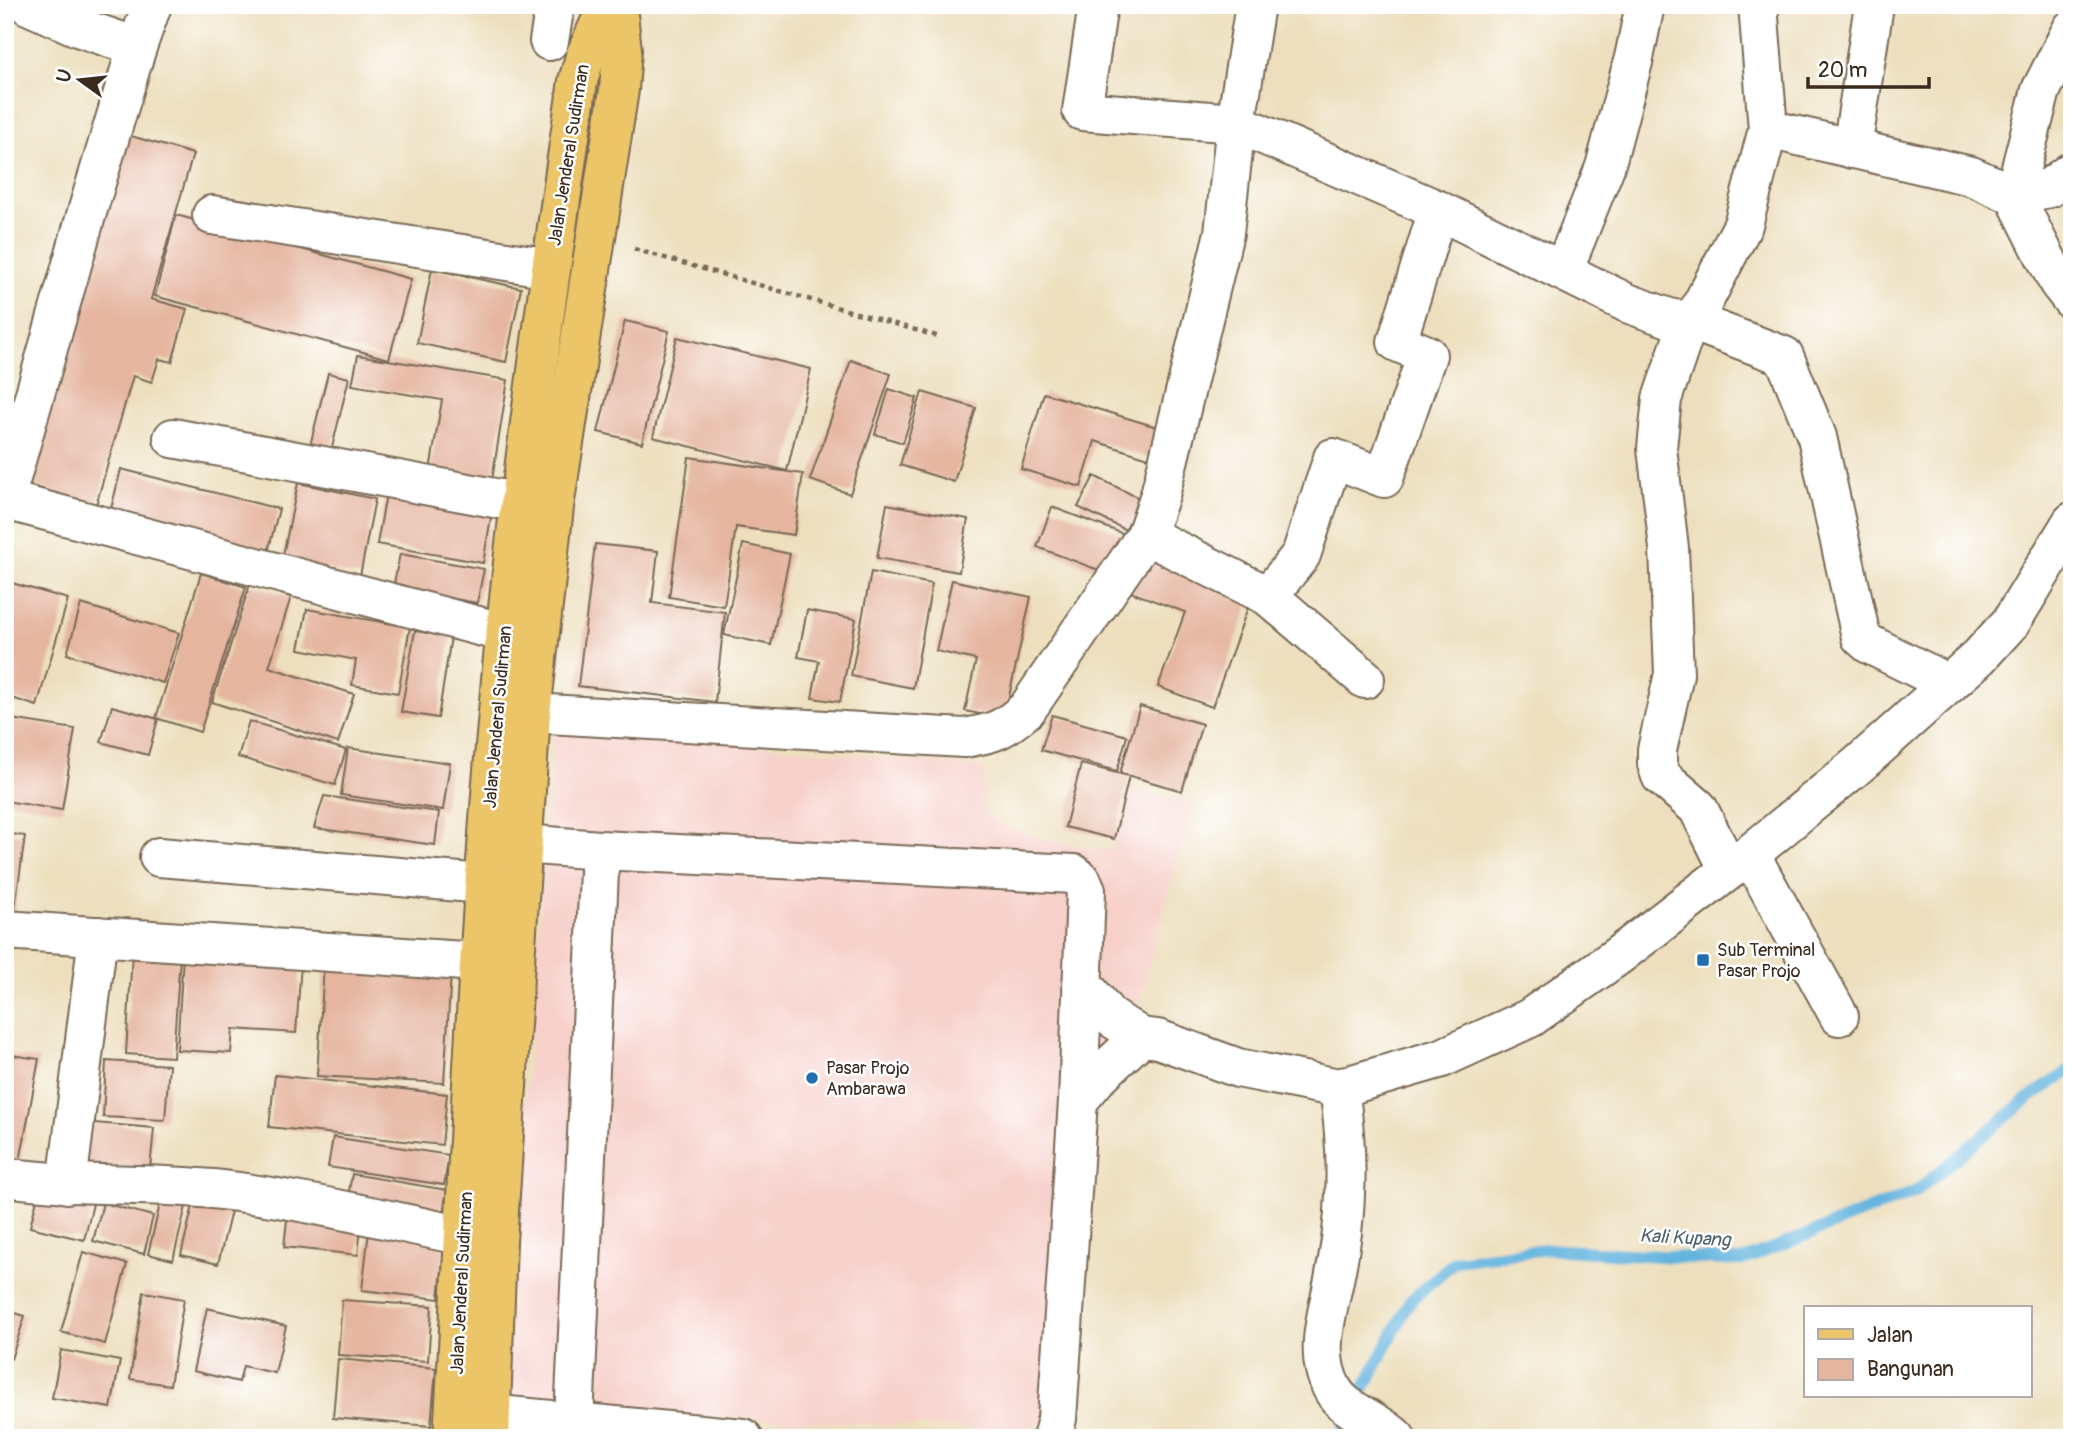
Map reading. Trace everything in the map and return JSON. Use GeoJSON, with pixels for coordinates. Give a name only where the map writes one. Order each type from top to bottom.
{"type":"FeatureCollection","features":[{"type":"Feature","properties":{"kind":"main road","name":"Jalan Jenderal Sudirman"},"geometry":{"type":"LineString","coordinates":[[480,1431],[465,1236],[478,962],[505,634],[551,268],[578,81],[586,54],[608,5]]}},
{"type":"Feature","properties":{"kind":"main road","name":"Jalan Jenderal Sudirman"},"geometry":{"type":"LineString","coordinates":[[480,1431],[531,713],[554,507],[619,90],[622,50],[617,5]]}},
{"type":"Feature","properties":{"kind":"street"},"geometry":{"type":"LineString","coordinates":[[28,5],[78,27],[138,47]]}},
{"type":"Feature","properties":{"kind":"street"},"geometry":{"type":"LineString","coordinates":[[152,5],[77,245],[5,500],[505,634]]}},
{"type":"Feature","properties":{"kind":"street"},"geometry":{"type":"LineString","coordinates":[[1098,5],[1082,111],[1236,123],[1438,210],[1628,303],[1672,319],[1694,315],[1784,356],[1817,437],[1861,637],[1869,644],[1949,684]]}},
{"type":"Feature","properties":{"kind":"street"},"geometry":{"type":"LineString","coordinates":[[531,713],[964,738],[993,733],[1011,723],[1027,709],[1146,534],[1160,495],[1224,233],[1236,123],[1255,5]]}},
{"type":"Feature","properties":{"kind":"street"},"geometry":{"type":"LineString","coordinates":[[1563,271],[1605,167],[1645,5]]}},
{"type":"Feature","properties":{"kind":"street"},"geometry":{"type":"LineString","coordinates":[[1694,315],[1743,225],[1768,130],[1756,5]]}},
{"type":"Feature","properties":{"kind":"street"},"geometry":{"type":"LineString","coordinates":[[1756,5],[1748,14],[1754,75],[1754,141],[1738,203],[1706,275],[1662,399],[1657,448],[1669,548],[1674,674],[1657,750],[1657,764],[1661,776],[1698,808],[1739,862],[1839,1016]]}},
{"type":"Feature","properties":{"kind":"street"},"geometry":{"type":"LineString","coordinates":[[1852,149],[1874,5]]}},
{"type":"Feature","properties":{"kind":"street"},"geometry":{"type":"LineString","coordinates":[[2072,29],[2041,90],[2014,195],[2058,282],[2072,300]]}},
{"type":"Feature","properties":{"kind":"street"},"geometry":{"type":"LineString","coordinates":[[1768,130],[1971,176],[2014,195],[2049,188],[2072,171]]}},
{"type":"Feature","properties":{"kind":"street"},"geometry":{"type":"LineString","coordinates":[[1268,596],[1301,555],[1333,458],[1384,478],[1427,355],[1397,342],[1438,210]]}},
{"type":"Feature","properties":{"kind":"street"},"geometry":{"type":"LineString","coordinates":[[212,215],[551,268]]}},
{"type":"Feature","properties":{"kind":"street"},"geometry":{"type":"LineString","coordinates":[[173,438],[521,503]]}},
{"type":"Feature","properties":{"kind":"street"},"geometry":{"type":"LineString","coordinates":[[1082,983],[1109,1016],[1141,1037],[1158,1039],[1238,1068],[1339,1088],[1442,1058],[1530,1018],[1619,955],[1739,862],[1858,765],[1979,657],[2011,622],[2072,522]]}},
{"type":"Feature","properties":{"kind":"street"},"geometry":{"type":"LineString","coordinates":[[1146,534],[1268,596],[1366,679]]}},
{"type":"Feature","properties":{"kind":"street"},"geometry":{"type":"LineString","coordinates":[[522,844],[1074,874],[1082,881],[1086,890],[1079,1101],[1057,1419],[1052,1438]]}},
{"type":"Feature","properties":{"kind":"street"},"geometry":{"type":"LineString","coordinates":[[574,1420],[600,850]]}},
{"type":"Feature","properties":{"kind":"street"},"geometry":{"type":"LineString","coordinates":[[159,858],[484,884]]}},
{"type":"Feature","properties":{"kind":"street"},"geometry":{"type":"LineString","coordinates":[[5,930],[478,962]]}},
{"type":"Feature","properties":{"kind":"street"},"geometry":{"type":"LineString","coordinates":[[66,1184],[98,936]]}},
{"type":"Feature","properties":{"kind":"street"},"geometry":{"type":"LineString","coordinates":[[1079,1101],[1100,1074],[1141,1037]]}},
{"type":"Feature","properties":{"kind":"street"},"geometry":{"type":"LineString","coordinates":[[1339,1088],[1345,1132],[1345,1194],[1336,1269],[1323,1326],[1323,1366],[1333,1391],[1349,1408],[1390,1432]]}},
{"type":"Feature","properties":{"kind":"street"},"geometry":{"type":"LineString","coordinates":[[5,1177],[66,1184],[211,1189],[300,1202],[465,1236]]}},
{"type":"Feature","properties":{"kind":"street"},"geometry":{"type":"LineString","coordinates":[[480,1431],[574,1420],[743,1438]]}},
{"type":"Feature","properties":{"kind":"path"},"geometry":{"type":"LineString","coordinates":[[596,238],[940,337]]}},
{"type":"Feature","properties":{"kind":"shaded area","name":"Pasar Projo Ambarawa"},"geometry":{"type":"Polygon","coordinates":[[[555,729],[604,730],[985,768],[982,809],[998,824],[1057,843],[1112,851],[1129,787],[1192,805],[1138,1005],[1097,1062],[1076,1410],[1017,1432],[504,1408],[555,729]]]}},
{"type":"Feature","properties":{"kind":"building"},"geometry":{"type":"Polygon","coordinates":[[[124,134],[193,154],[151,299],[187,309],[172,362],[159,359],[152,382],[133,376],[96,505],[24,484],[124,134]]]}},
{"type":"Feature","properties":{"kind":"building"},"geometry":{"type":"Polygon","coordinates":[[[176,215],[411,279],[389,359],[155,296],[176,215]]]}},
{"type":"Feature","properties":{"kind":"building"},"geometry":{"type":"Polygon","coordinates":[[[432,269],[521,288],[506,362],[417,343],[432,269]]]}},
{"type":"Feature","properties":{"kind":"building"},"geometry":{"type":"Polygon","coordinates":[[[625,321],[669,331],[642,443],[598,432],[625,321]]]}},
{"type":"Feature","properties":{"kind":"building"},"geometry":{"type":"Polygon","coordinates":[[[677,337],[811,369],[787,471],[653,437],[677,337]]]}},
{"type":"Feature","properties":{"kind":"building"},"geometry":{"type":"Polygon","coordinates":[[[358,355],[508,380],[492,480],[430,470],[442,400],[352,385],[358,355]]]}},
{"type":"Feature","properties":{"kind":"building"},"geometry":{"type":"Polygon","coordinates":[[[851,360],[891,374],[850,494],[810,480],[851,360]]]}},
{"type":"Feature","properties":{"kind":"building"},"geometry":{"type":"Polygon","coordinates":[[[328,373],[349,378],[328,464],[307,458],[328,373]]]}},
{"type":"Feature","properties":{"kind":"building"},"geometry":{"type":"Polygon","coordinates":[[[889,389],[917,398],[903,443],[875,434],[889,389]]]}},
{"type":"Feature","properties":{"kind":"building"},"geometry":{"type":"Polygon","coordinates":[[[922,392],[976,408],[954,482],[900,465],[922,392]]]}},
{"type":"Feature","properties":{"kind":"building"},"geometry":{"type":"Polygon","coordinates":[[[1044,393],[1170,431],[1161,462],[1095,441],[1081,487],[1021,469],[1044,393]]]}},
{"type":"Feature","properties":{"kind":"building"},"geometry":{"type":"Polygon","coordinates":[[[689,457],[803,474],[794,535],[736,527],[724,606],[669,597],[689,457]]]}},
{"type":"Feature","properties":{"kind":"building"},"geometry":{"type":"Polygon","coordinates":[[[121,469],[279,509],[267,556],[109,517],[121,469]]]}},
{"type":"Feature","properties":{"kind":"building"},"geometry":{"type":"Polygon","coordinates":[[[1094,476],[1147,502],[1132,533],[1078,507],[1094,476]]]}},
{"type":"Feature","properties":{"kind":"building"},"geometry":{"type":"Polygon","coordinates":[[[298,483],[375,499],[360,576],[282,560],[298,483]]]}},
{"type":"Feature","properties":{"kind":"building"},"geometry":{"type":"Polygon","coordinates":[[[386,494],[492,512],[483,563],[377,544],[386,494]]]}},
{"type":"Feature","properties":{"kind":"building"},"geometry":{"type":"Polygon","coordinates":[[[887,504],[968,519],[959,572],[877,558],[887,504]]]}},
{"type":"Feature","properties":{"kind":"building"},"geometry":{"type":"Polygon","coordinates":[[[1052,507],[1124,534],[1109,574],[1037,547],[1052,507]]]}},
{"type":"Feature","properties":{"kind":"building"},"geometry":{"type":"Polygon","coordinates":[[[595,544],[658,551],[652,603],[725,612],[715,702],[578,686],[595,544]]]}},
{"type":"Feature","properties":{"kind":"building"},"geometry":{"type":"Polygon","coordinates":[[[743,544],[790,554],[771,645],[724,635],[743,544]]]}},
{"type":"Feature","properties":{"kind":"building"},"geometry":{"type":"Polygon","coordinates":[[[400,554],[484,569],[477,603],[393,588],[400,554]]]}},
{"type":"Feature","properties":{"kind":"building"},"geometry":{"type":"Polygon","coordinates":[[[1135,554],[1252,596],[1212,707],[1158,687],[1185,612],[1122,589],[1135,554]]]}},
{"type":"Feature","properties":{"kind":"building"},"geometry":{"type":"Polygon","coordinates":[[[871,572],[932,584],[913,688],[851,676],[871,572]]]}},
{"type":"Feature","properties":{"kind":"building"},"geometry":{"type":"Polygon","coordinates":[[[201,573],[246,587],[200,732],[156,718],[201,573]]]}},
{"type":"Feature","properties":{"kind":"building"},"geometry":{"type":"Polygon","coordinates":[[[952,580],[1031,597],[1004,719],[965,711],[976,660],[936,651],[952,580]]]}},
{"type":"Feature","properties":{"kind":"building"},"geometry":{"type":"Polygon","coordinates":[[[5,581],[68,599],[37,706],[5,696],[5,581]]]}},
{"type":"Feature","properties":{"kind":"building"},"geometry":{"type":"Polygon","coordinates":[[[250,584],[291,597],[269,667],[354,694],[338,743],[212,702],[250,584]]]}},
{"type":"Feature","properties":{"kind":"building"},"geometry":{"type":"Polygon","coordinates":[[[81,604],[179,633],[163,683],[67,654],[81,604]]]}},
{"type":"Feature","properties":{"kind":"building"},"geometry":{"type":"Polygon","coordinates":[[[307,609],[410,627],[398,693],[352,685],[356,660],[299,649],[307,609]]]}},
{"type":"Feature","properties":{"kind":"building"},"geometry":{"type":"Polygon","coordinates":[[[807,610],[856,619],[840,702],[812,698],[819,661],[798,657],[807,610]]]}},
{"type":"Feature","properties":{"kind":"building"},"geometry":{"type":"Polygon","coordinates":[[[415,631],[451,637],[438,718],[401,712],[415,631]]]}},
{"type":"Feature","properties":{"kind":"building"},"geometry":{"type":"Polygon","coordinates":[[[112,706],[158,719],[148,755],[101,742],[112,706]]]}},
{"type":"Feature","properties":{"kind":"building"},"geometry":{"type":"Polygon","coordinates":[[[1140,706],[1202,724],[1182,791],[1120,773],[1140,706]]]}},
{"type":"Feature","properties":{"kind":"building"},"geometry":{"type":"Polygon","coordinates":[[[1052,715],[1127,736],[1117,771],[1041,750],[1052,715]]]}},
{"type":"Feature","properties":{"kind":"building"},"geometry":{"type":"Polygon","coordinates":[[[5,718],[75,729],[62,810],[5,801],[5,718]]]}},
{"type":"Feature","properties":{"kind":"building"},"geometry":{"type":"Polygon","coordinates":[[[249,721],[346,750],[335,785],[238,757],[249,721]]]}},
{"type":"Feature","properties":{"kind":"building"},"geometry":{"type":"Polygon","coordinates":[[[348,748],[450,763],[443,810],[341,795],[348,748]]]}},
{"type":"Feature","properties":{"kind":"building"},"geometry":{"type":"Polygon","coordinates":[[[1081,764],[1129,776],[1114,839],[1065,827],[1081,764]]]}},
{"type":"Feature","properties":{"kind":"building"},"geometry":{"type":"Polygon","coordinates":[[[324,796],[439,812],[435,845],[314,828],[324,796]]]}},
{"type":"Feature","properties":{"kind":"building"},"geometry":{"type":"Polygon","coordinates":[[[5,833],[25,836],[14,916],[5,914],[5,833]]]}},
{"type":"Feature","properties":{"kind":"building"},"geometry":{"type":"Polygon","coordinates":[[[132,954],[180,957],[173,1057],[126,1054],[132,954]]]}},
{"type":"Feature","properties":{"kind":"building"},"geometry":{"type":"Polygon","coordinates":[[[183,956],[301,964],[296,1033],[233,1029],[231,1053],[177,1050],[183,956]]]}},
{"type":"Feature","properties":{"kind":"building"},"geometry":{"type":"Polygon","coordinates":[[[324,966],[451,973],[444,1083],[317,1076],[324,966]]]}},
{"type":"Feature","properties":{"kind":"building"},"geometry":{"type":"Polygon","coordinates":[[[5,1054],[39,1059],[19,1167],[5,1165],[5,1054]]]}},
{"type":"Feature","properties":{"kind":"building"},"geometry":{"type":"Polygon","coordinates":[[[106,1061],[169,1065],[165,1120],[103,1117],[106,1061]]]}},
{"type":"Feature","properties":{"kind":"building"},"geometry":{"type":"Polygon","coordinates":[[[275,1075],[447,1094],[442,1145],[269,1127],[275,1075]]]}},
{"type":"Feature","properties":{"kind":"building"},"geometry":{"type":"Polygon","coordinates":[[[82,1122],[154,1128],[150,1169],[78,1165],[82,1122]]]}},
{"type":"Feature","properties":{"kind":"building"},"geometry":{"type":"Polygon","coordinates":[[[333,1137],[449,1155],[444,1185],[328,1167],[333,1137]]]}},
{"type":"Feature","properties":{"kind":"building"},"geometry":{"type":"Polygon","coordinates":[[[352,1174],[447,1190],[441,1225],[346,1208],[352,1174]]]}},
{"type":"Feature","properties":{"kind":"building"},"geometry":{"type":"Polygon","coordinates":[[[40,1187],[94,1200],[84,1240],[30,1227],[40,1187]]]}},
{"type":"Feature","properties":{"kind":"building"},"geometry":{"type":"Polygon","coordinates":[[[196,1193],[233,1203],[218,1264],[181,1255],[196,1193]]]}},
{"type":"Feature","properties":{"kind":"building"},"geometry":{"type":"Polygon","coordinates":[[[162,1196],[187,1202],[173,1260],[148,1254],[162,1196]]]}},
{"type":"Feature","properties":{"kind":"building"},"geometry":{"type":"Polygon","coordinates":[[[103,1203],[153,1216],[144,1254],[93,1241],[103,1203]]]}},
{"type":"Feature","properties":{"kind":"building"},"geometry":{"type":"Polygon","coordinates":[[[288,1211],[362,1219],[358,1255],[284,1247],[288,1211]]]}},
{"type":"Feature","properties":{"kind":"building"},"geometry":{"type":"Polygon","coordinates":[[[369,1231],[445,1239],[439,1299],[362,1290],[369,1231]]]}},
{"type":"Feature","properties":{"kind":"building"},"geometry":{"type":"Polygon","coordinates":[[[83,1252],[127,1264],[105,1344],[61,1332],[83,1252]]]}},
{"type":"Feature","properties":{"kind":"building"},"geometry":{"type":"Polygon","coordinates":[[[144,1292],[184,1299],[170,1385],[130,1379],[144,1292]]]}},
{"type":"Feature","properties":{"kind":"building"},"geometry":{"type":"Polygon","coordinates":[[[342,1300],[432,1306],[428,1361],[338,1355],[342,1300]]]}},
{"type":"Feature","properties":{"kind":"building"},"geometry":{"type":"Polygon","coordinates":[[[207,1308],[286,1326],[275,1373],[243,1366],[239,1382],[193,1371],[207,1308]]]}},
{"type":"Feature","properties":{"kind":"building"},"geometry":{"type":"Polygon","coordinates":[[[5,1310],[25,1316],[11,1359],[5,1357],[5,1310]]]}},
{"type":"Feature","properties":{"kind":"building"},"geometry":{"type":"Polygon","coordinates":[[[61,1350],[120,1361],[111,1408],[52,1398],[61,1350]]]}},
{"type":"Feature","properties":{"kind":"building"},"geometry":{"type":"Polygon","coordinates":[[[338,1359],[436,1368],[431,1426],[333,1418],[338,1359]]]}},
{"type":"Feature","properties":{"kind":"waterway","name":"Kali Kupang"},"geometry":{"type":"LineString","coordinates":[[1338,1438],[1410,1301],[1455,1261],[1546,1249],[1741,1261],[1915,1192],[2029,1098],[2072,1069]]}},
{"type":"Feature","properties":{"kind":"place","name":"Sub Terminal Pasar Projo"},"geometry":{"type":"Point","coordinates":[1703,960]}},
{"type":"Feature","properties":{"kind":"place","name":"Pasar Projo Ambarawa"},"geometry":{"type":"Point","coordinates":[812,1078]}}]}
